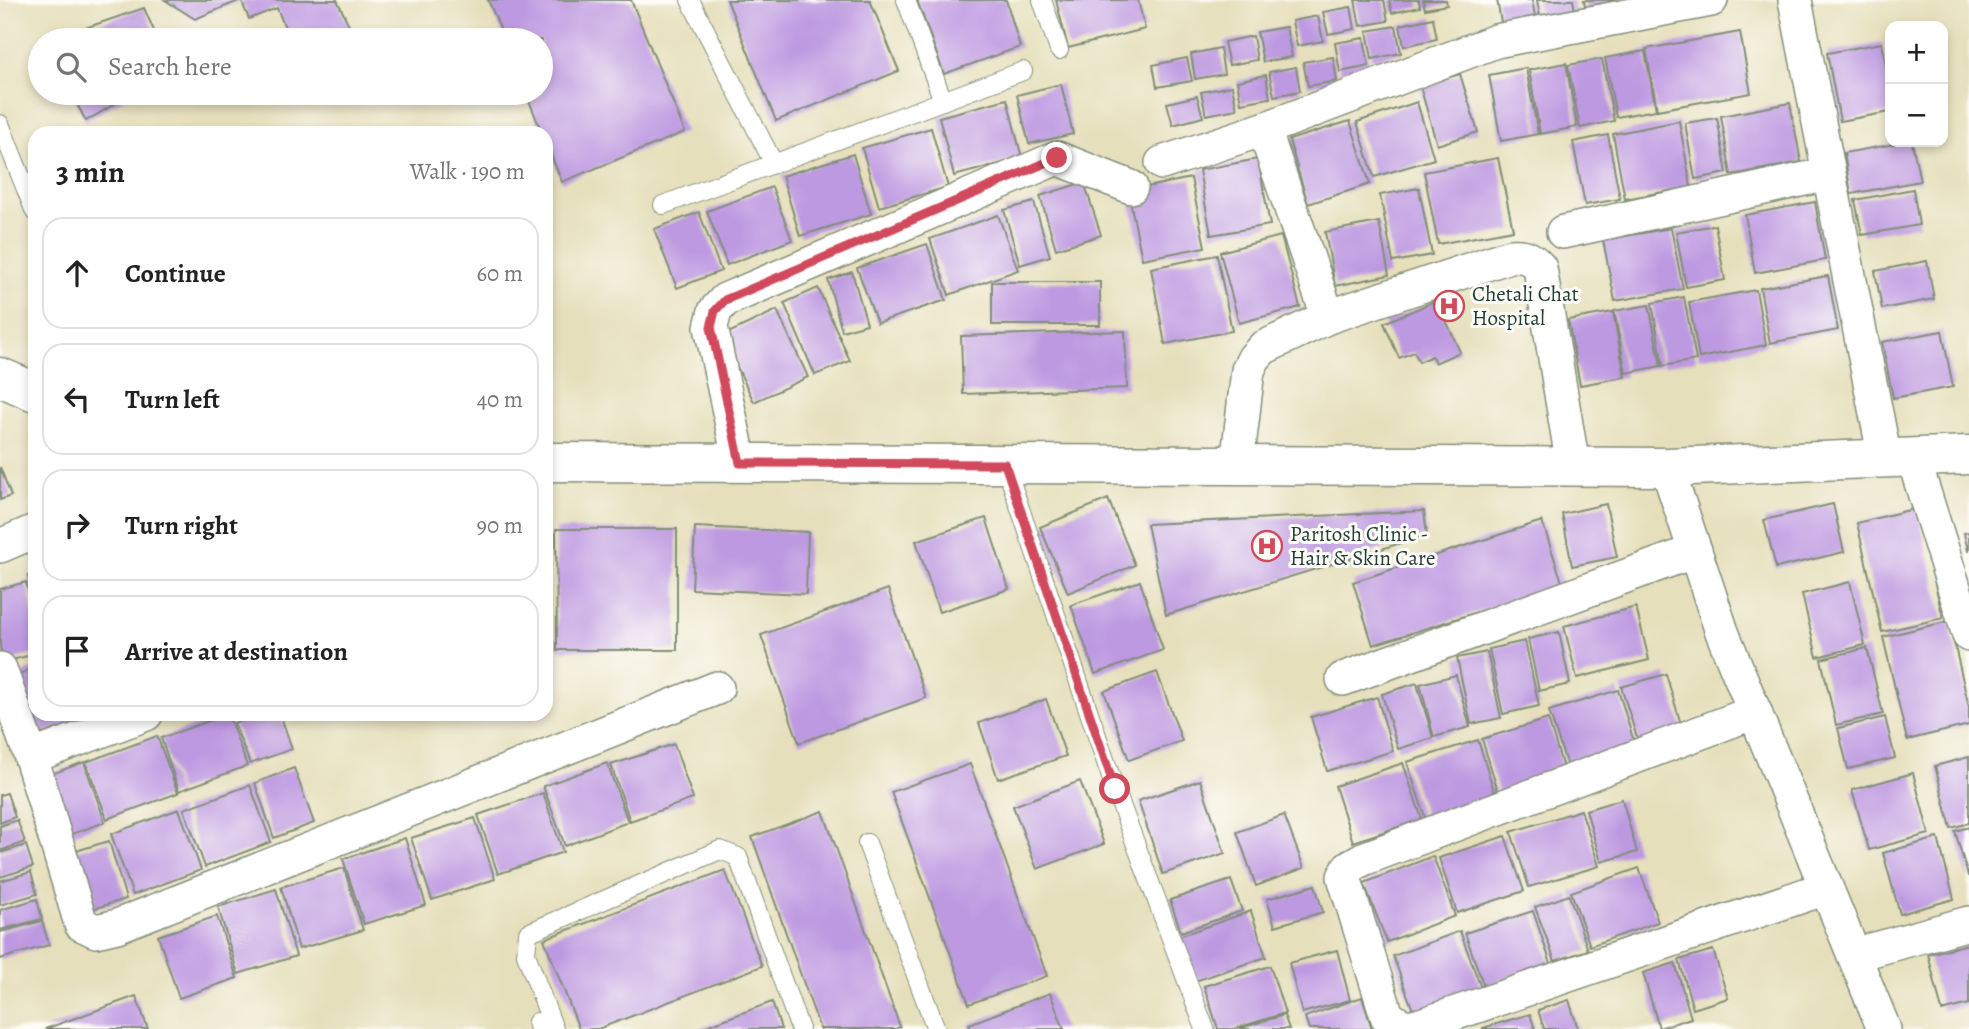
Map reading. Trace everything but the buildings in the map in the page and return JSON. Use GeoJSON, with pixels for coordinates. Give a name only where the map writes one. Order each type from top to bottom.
{"type":"FeatureCollection","features":[{"type":"Feature","properties":{"kind":"street"},"geometry":{"type":"LineString","coordinates":[[1163,163],[1264,130],[1496,41],[1711,0]]}},
{"type":"Feature","properties":{"kind":"street"},"geometry":{"type":"LineString","coordinates":[[1795,0],[1828,174],[1899,458],[1969,635]]}},
{"type":"Feature","properties":{"kind":"street"},"geometry":{"type":"LineString","coordinates":[[1264,130],[1328,317]]}},
{"type":"Feature","properties":{"kind":"street"},"geometry":{"type":"LineString","coordinates":[[740,463],[711,327],[715,311],[725,300],[1057,158],[1131,187]]}},
{"type":"Feature","properties":{"kind":"street"},"geometry":{"type":"LineString","coordinates":[[1563,232],[1828,174]]}},
{"type":"Feature","properties":{"kind":"street"},"geometry":{"type":"LineString","coordinates":[[1237,465],[1248,370],[1263,348],[1328,317],[1510,256],[1524,255],[1540,268],[1573,466]]}},
{"type":"Feature","properties":{"kind":"street"},"geometry":{"type":"LineString","coordinates":[[0,377],[28,389]]}},
{"type":"Feature","properties":{"kind":"street"},"geometry":{"type":"LineString","coordinates":[[553,462],[1667,467],[1969,455]]}},
{"type":"Feature","properties":{"kind":"street"},"geometry":{"type":"LineString","coordinates":[[1667,467],[1722,632],[1884,1029]]}},
{"type":"Feature","properties":{"kind":"street"},"geometry":{"type":"LineString","coordinates":[[0,546],[28,534]]}},
{"type":"Feature","properties":{"kind":"street"},"geometry":{"type":"LineString","coordinates":[[1343,679],[1695,551]]}},
{"type":"Feature","properties":{"kind":"street"},"geometry":{"type":"LineString","coordinates":[[0,669],[31,757],[81,923],[96,931],[117,926],[717,688]]}},
{"type":"Feature","properties":{"kind":"street"},"geometry":{"type":"LineString","coordinates":[[1755,712],[1363,859],[1349,867],[1345,877],[1387,1016],[1404,1027],[1421,1025],[1826,888]]}},
{"type":"Feature","properties":{"kind":"street"},"geometry":{"type":"LineString","coordinates":[[31,757],[127,721]]}},
{"type":"Feature","properties":{"kind":"street"},"geometry":{"type":"LineString","coordinates":[[1854,955],[1969,923]]}},
{"type":"Feature","properties":{"kind":"lane"},"geometry":{"type":"LineString","coordinates":[[690,0],[774,164]]}},
{"type":"Feature","properties":{"kind":"lane"},"geometry":{"type":"LineString","coordinates":[[906,0],[943,101]]}},
{"type":"Feature","properties":{"kind":"lane"},"geometry":{"type":"LineString","coordinates":[[1041,0],[1059,50]]}},
{"type":"Feature","properties":{"kind":"lane"},"geometry":{"type":"LineString","coordinates":[[663,205],[1023,71]]}},
{"type":"Feature","properties":{"kind":"lane"},"geometry":{"type":"LineString","coordinates":[[0,124],[28,194]]}},
{"type":"Feature","properties":{"kind":"lane"},"geometry":{"type":"LineString","coordinates":[[1005,464],[1115,789],[1205,1029]]}},
{"type":"Feature","properties":{"kind":"lane"},"geometry":{"type":"LineString","coordinates":[[867,843],[936,1029]]}},
{"type":"Feature","properties":{"kind":"lane"},"geometry":{"type":"LineString","coordinates":[[555,1029],[526,954],[528,933],[720,850],[737,857],[800,1029]]}},
{"type":"Feature","properties":{"kind":"place","name":"Chetali Chat Hospital"},"geometry":{"type":"Point","coordinates":[1449,306]}},
{"type":"Feature","properties":{"kind":"place","name":"Paritosh Clinic - Hair & Skin Care"},"geometry":{"type":"Point","coordinates":[1267,546]}},
{"type":"Feature","properties":{"kind":"route"},"geometry":{"type":"LineString","coordinates":[[1057,158],[725,300],[715,311],[711,327],[740,463],[1005,464],[1115,789]]}}]}
